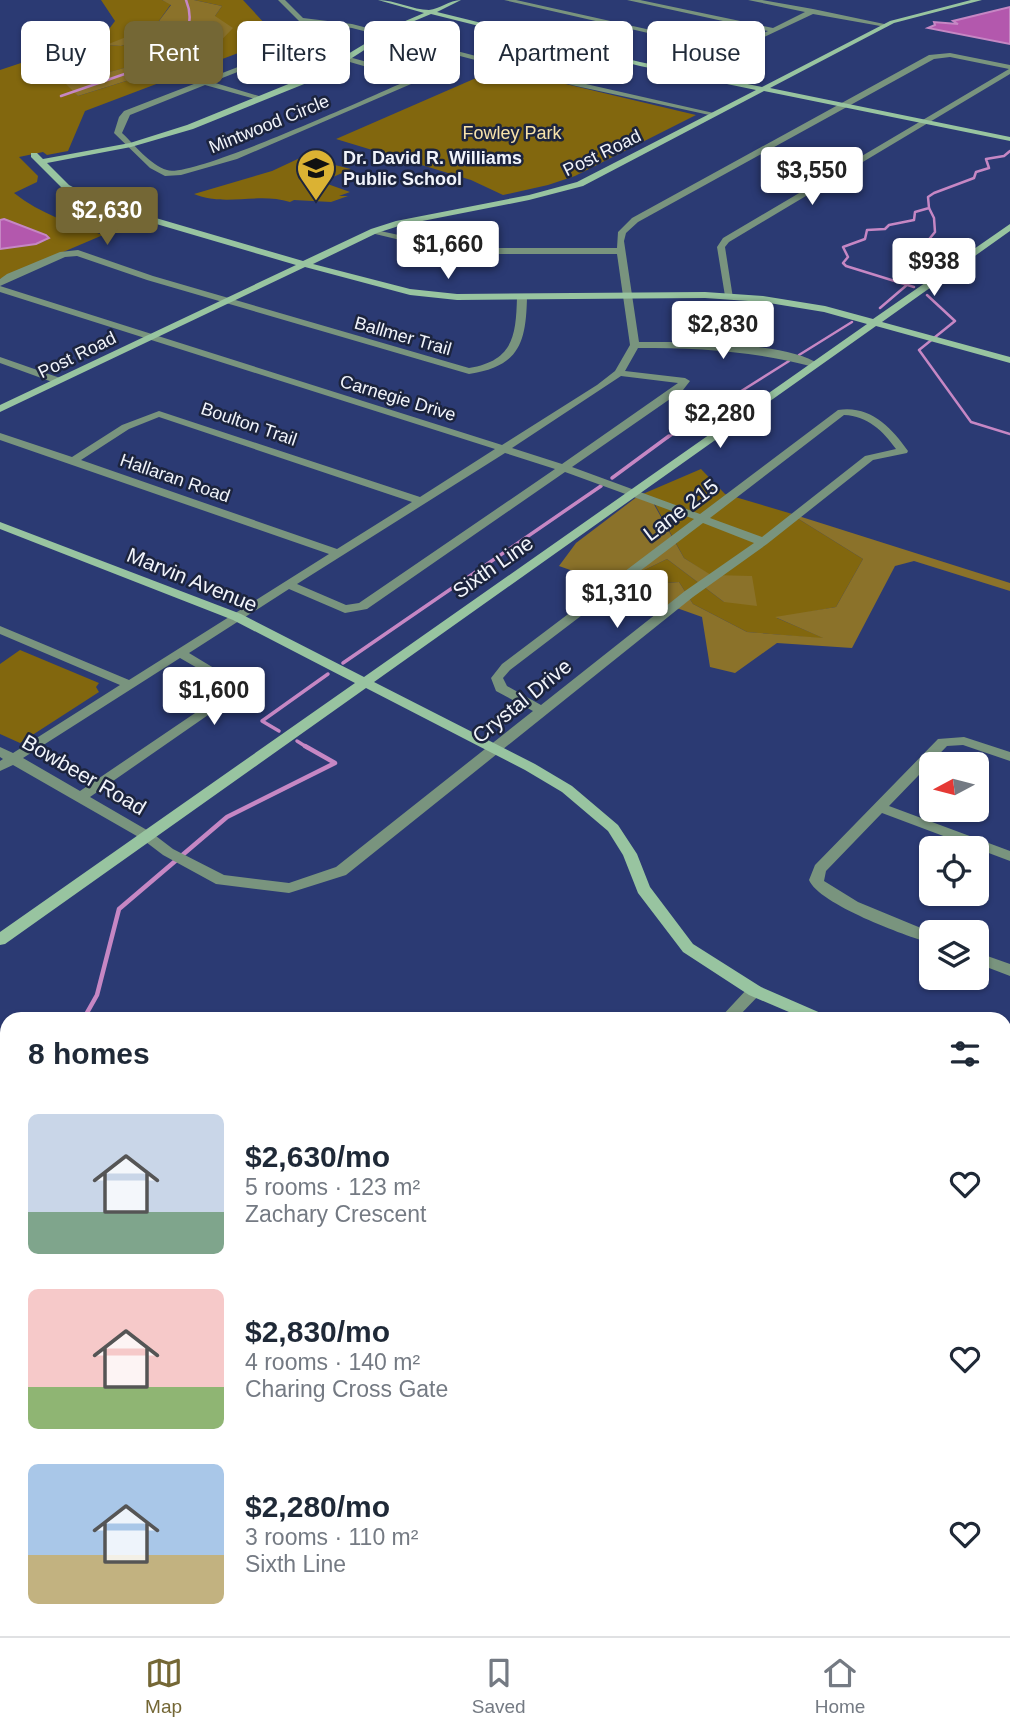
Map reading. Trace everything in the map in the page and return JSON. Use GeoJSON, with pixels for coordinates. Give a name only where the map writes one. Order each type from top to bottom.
{"type":"FeatureCollection","features":[{"type":"Feature","properties":{"kind":"street"},"geometry":{"type":"LineString","coordinates":[[281,0],[301,20],[335,23],[364,30]]}},
{"type":"Feature","properties":{"kind":"street"},"geometry":{"type":"LineString","coordinates":[[381,0],[606,56],[1010,139]]}},
{"type":"Feature","properties":{"kind":"street"},"geometry":{"type":"LineString","coordinates":[[410,21],[458,0]]}},
{"type":"Feature","properties":{"kind":"street"},"geometry":{"type":"LineString","coordinates":[[507,0],[722,49],[737,48],[813,11]]}},
{"type":"Feature","properties":{"kind":"street"},"geometry":{"type":"LineString","coordinates":[[630,0],[775,30]]}},
{"type":"Feature","properties":{"kind":"street"},"geometry":{"type":"LineString","coordinates":[[751,0],[886,25]]}},
{"type":"Feature","properties":{"kind":"street","name":"Post Road"},"geometry":{"type":"LineString","coordinates":[[0,409],[374,231],[430,215],[556,192],[580,184],[886,25],[906,17],[979,0]]}},
{"type":"Feature","properties":{"kind":"street"},"geometry":{"type":"LineString","coordinates":[[460,54],[569,82],[714,114]]}},
{"type":"Feature","properties":{"kind":"street"},"geometry":{"type":"LineString","coordinates":[[0,767],[620,373],[635,345],[621,251],[622,232],[635,220],[938,54],[1010,69]]}},
{"type":"Feature","properties":{"kind":"street","name":"Mintwood Circle"},"geometry":{"type":"LineString","coordinates":[[204,84],[124,116],[118,131],[148,162],[164,173],[186,172],[234,157],[414,81],[408,76],[350,58]]}},
{"type":"Feature","properties":{"kind":"street"},"geometry":{"type":"LineString","coordinates":[[730,296],[721,247],[726,240],[1010,69]]}},
{"type":"Feature","properties":{"kind":"street"},"geometry":{"type":"LineString","coordinates":[[210,84],[259,99]]}},
{"type":"Feature","properties":{"kind":"street"},"geometry":{"type":"LineString","coordinates":[[296,84],[180,130],[131,145],[37,158],[65,187],[98,204],[389,288],[421,294],[522,297],[730,296],[795,303],[874,321],[1010,360]]}},
{"type":"Feature","properties":{"kind":"street","name":"Sixth Line"},"geometry":{"type":"LineString","coordinates":[[0,940],[1010,227]]}},
{"type":"Feature","properties":{"kind":"street"},"geometry":{"type":"LineString","coordinates":[[374,231],[459,251],[621,251]]}},
{"type":"Feature","properties":{"kind":"street","name":"Ballmer Trail"},"geometry":{"type":"LineString","coordinates":[[0,283],[10,276],[63,254],[78,253],[469,371],[492,366],[516,346],[522,326],[522,297]]}},
{"type":"Feature","properties":{"kind":"street","name":"Carnegie Drive"},"geometry":{"type":"LineString","coordinates":[[0,289],[563,467],[636,492],[763,542]]}},
{"type":"Feature","properties":{"kind":"street"},"geometry":{"type":"LineString","coordinates":[[635,345],[719,344],[787,355],[814,364]]}},
{"type":"Feature","properties":{"kind":"street"},"geometry":{"type":"LineString","coordinates":[[0,360],[59,381]]}},
{"type":"Feature","properties":{"kind":"street"},"geometry":{"type":"LineString","coordinates":[[289,584],[345,609],[363,606],[679,388],[685,381],[620,373]]}},
{"type":"Feature","properties":{"kind":"street","name":"Lane 215"},"geometry":{"type":"LineString","coordinates":[[542,711],[501,688],[497,678],[500,673],[842,412],[854,411],[872,417],[894,437],[903,451]]}},
{"type":"Feature","properties":{"kind":"street","name":"Boulton Trail"},"geometry":{"type":"LineString","coordinates":[[73,461],[132,424],[159,414],[421,501]]}},
{"type":"Feature","properties":{"kind":"street","name":"Hallaran Road"},"geometry":{"type":"LineString","coordinates":[[0,436],[339,553]]}},
{"type":"Feature","properties":{"kind":"street","name":"Crystal Drive"},"geometry":{"type":"LineString","coordinates":[[148,836],[168,852],[221,880],[289,888],[341,871],[496,750],[688,594],[763,542],[869,458],[903,451]]}},
{"type":"Feature","properties":{"kind":"street","name":"Marvin Avenue"},"geometry":{"type":"LineString","coordinates":[[0,525],[237,617],[567,789],[594,809],[613,828],[630,854],[643,889],[688,948],[755,991],[803,1012]]}},
{"type":"Feature","properties":{"kind":"street"},"geometry":{"type":"LineString","coordinates":[[0,630],[131,685]]}},
{"type":"Feature","properties":{"kind":"street"},"geometry":{"type":"LineString","coordinates":[[81,797],[241,688],[180,653]]}},
{"type":"Feature","properties":{"kind":"street"},"geometry":{"type":"LineString","coordinates":[[919,933],[832,897],[818,884],[820,869],[943,742],[964,741],[1010,757]]}},
{"type":"Feature","properties":{"kind":"street","name":"Bowbeer Road"},"geometry":{"type":"LineString","coordinates":[[0,751],[148,836]]}},
{"type":"Feature","properties":{"kind":"street"},"geometry":{"type":"LineString","coordinates":[[881,808],[1010,856]]}},
{"type":"Feature","properties":{"kind":"street"},"geometry":{"type":"LineString","coordinates":[[989,962],[1010,970]]}},
{"type":"Feature","properties":{"kind":"street"},"geometry":{"type":"LineString","coordinates":[[734,1012],[755,991]]}},
{"type":"Feature","properties":{"kind":"green space"},"geometry":{"type":"Polygon","coordinates":[[[101,0],[162,0],[171,4],[159,21],[124,21],[124,38],[110,44],[110,28],[115,21],[101,0]]]}},
{"type":"Feature","properties":{"kind":"green space"},"geometry":{"type":"Polygon","coordinates":[[[194,0],[243,0],[262,21],[237,21],[237,54],[223,59],[223,21],[214,21],[222,6],[194,0]]]}},
{"type":"Feature","properties":{"kind":"green space"},"geometry":{"type":"Polygon","coordinates":[[[110,45],[124,45],[124,68],[110,72],[110,45]]]}},
{"type":"Feature","properties":{"kind":"green space"},"geometry":{"type":"Polygon","coordinates":[[[21,63],[21,84],[67,84],[78,96],[124,82],[124,84],[156,84],[85,111],[68,151],[19,157],[38,176],[37,182],[14,193],[46,213],[103,235],[0,279],[0,249],[47,240],[4,219],[0,220],[0,70],[21,63]]]}},
{"type":"Feature","properties":{"kind":"green space","name":"Fowley Park"},"geometry":{"type":"Polygon","coordinates":[[[474,79],[474,84],[566,84],[696,115],[575,176],[503,195],[471,180],[336,139],[474,79]]]}},
{"type":"Feature","properties":{"kind":"green space"},"geometry":{"type":"Polygon","coordinates":[[[302,157],[351,169],[322,182],[350,192],[339,196],[348,196],[331,202],[290,202],[266,198],[206,198],[194,194],[272,171],[302,157]]]}},
{"type":"Feature","properties":{"kind":"green space"},"geometry":{"type":"Polygon","coordinates":[[[701,469],[725,494],[789,513],[863,559],[836,607],[777,618],[826,639],[747,632],[693,604],[679,582],[639,585],[630,577],[667,559],[724,602],[711,576],[684,558],[652,499],[638,496],[701,469]]]}},
{"type":"Feature","properties":{"kind":"green space"},"geometry":{"type":"Polygon","coordinates":[[[20,650],[99,683],[96,687],[99,692],[20,743],[0,734],[0,664],[20,650]]]}},
{"type":"Feature","properties":{"kind":"shaded area"},"geometry":{"type":"Polygon","coordinates":[[[162,0],[194,0],[222,6],[215,16],[222,21],[159,21],[171,5],[162,0]]]}},
{"type":"Feature","properties":{"kind":"shaded area"},"geometry":{"type":"Polygon","coordinates":[[[1010,7],[1010,44],[928,28],[935,25],[934,22],[958,24],[953,21],[1010,7]]]}},
{"type":"Feature","properties":{"kind":"shaded area"},"geometry":{"type":"Polygon","coordinates":[[[223,21],[233,28],[223,38],[223,21]]]}},
{"type":"Feature","properties":{"kind":"shaded area"},"geometry":{"type":"Polygon","coordinates":[[[124,38],[124,45],[110,43],[124,38]]]}},
{"type":"Feature","properties":{"kind":"shaded area"},"geometry":{"type":"Polygon","coordinates":[[[124,68],[124,82],[78,96],[66,84],[110,84],[110,72],[124,68]]]}},
{"type":"Feature","properties":{"kind":"shaded area"},"geometry":{"type":"Polygon","coordinates":[[[4,219],[49,238],[36,244],[0,249],[0,220],[4,219]]]}},
{"type":"Feature","properties":{"kind":"shaded area"},"geometry":{"type":"Polygon","coordinates":[[[638,496],[651,499],[684,558],[711,575],[752,576],[757,606],[724,602],[667,559],[630,577],[639,585],[679,582],[693,604],[747,632],[823,638],[775,617],[836,607],[863,559],[789,513],[1010,583],[1010,591],[914,561],[895,566],[852,648],[777,643],[735,673],[710,667],[702,617],[559,566],[576,543],[638,496]]]}},
{"type":"Feature","properties":{"kind":"waterway"},"geometry":{"type":"LineString","coordinates":[[61,96],[165,60],[183,40],[189,25],[186,0]]}},
{"type":"Feature","properties":{"kind":"waterway"},"geometry":{"type":"LineString","coordinates":[[929,208],[928,197],[974,178],[976,172],[989,168],[986,159],[1004,156],[1010,151]]}},
{"type":"Feature","properties":{"kind":"waterway"},"geometry":{"type":"LineString","coordinates":[[907,285],[846,266],[843,263],[848,257],[843,247],[865,239],[867,230],[885,229],[889,225],[914,220],[915,212],[929,208]]}},
{"type":"Feature","properties":{"kind":"waterway"},"geometry":{"type":"LineString","coordinates":[[907,285],[902,275],[904,259],[926,243],[935,232],[934,218],[929,208]]}},
{"type":"Feature","properties":{"kind":"waterway"},"geometry":{"type":"LineString","coordinates":[[880,308],[907,285]]}},
{"type":"Feature","properties":{"kind":"waterway"},"geometry":{"type":"LineString","coordinates":[[907,285],[914,287]]}},
{"type":"Feature","properties":{"kind":"waterway"},"geometry":{"type":"LineString","coordinates":[[927,295],[955,321],[919,350],[971,422],[1010,434]]}},
{"type":"Feature","properties":{"kind":"waterway"},"geometry":{"type":"LineString","coordinates":[[799,355],[852,322]]}},
{"type":"Feature","properties":{"kind":"waterway"},"geometry":{"type":"LineString","coordinates":[[667,438],[789,361]]}},
{"type":"Feature","properties":{"kind":"waterway"},"geometry":{"type":"LineString","coordinates":[[612,478],[669,436]]}},
{"type":"Feature","properties":{"kind":"waterway"},"geometry":{"type":"LineString","coordinates":[[343,663],[601,486]]}},
{"type":"Feature","properties":{"kind":"waterway"},"geometry":{"type":"LineString","coordinates":[[279,731],[262,721],[328,674]]}},
{"type":"Feature","properties":{"kind":"waterway"},"geometry":{"type":"LineString","coordinates":[[297,741],[308,748]]}},
{"type":"Feature","properties":{"kind":"waterway"},"geometry":{"type":"LineString","coordinates":[[87,1012],[97,995],[119,909],[227,817],[335,763],[305,746]]}},
{"type":"Feature","properties":{"kind":"place","name":"Dr. David R. Williams Public School"},"geometry":{"type":"Point","coordinates":[316,202]}}]}
